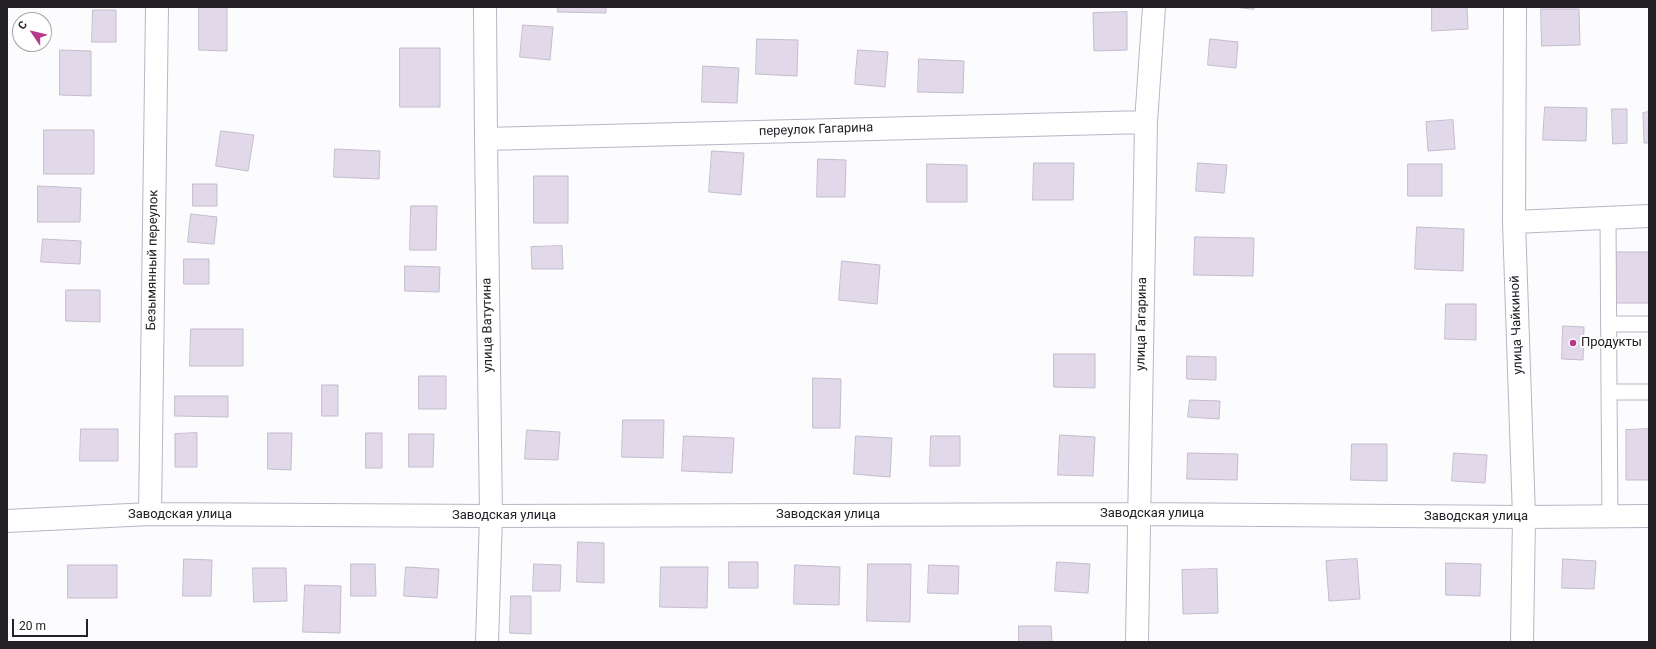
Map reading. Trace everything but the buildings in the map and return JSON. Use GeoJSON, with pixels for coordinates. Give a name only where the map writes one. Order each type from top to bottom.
{"type":"FeatureCollection","features":[{"type":"Feature","properties":{"kind":"street","name":"Безымянный переулок"},"geometry":{"type":"LineString","coordinates":[[150,514],[157,7]]}},
{"type":"Feature","properties":{"kind":"street","name":"улица Ватутина"},"geometry":{"type":"LineString","coordinates":[[486,7],[486,139],[491,516],[487,642]]}},
{"type":"Feature","properties":{"kind":"street","name":"улица Гагарина"},"geometry":{"type":"LineString","coordinates":[[1137,642],[1146,122],[1154,7]]}},
{"type":"Feature","properties":{"kind":"street","name":"улица Чайкиной"},"geometry":{"type":"LineString","coordinates":[[1515,7],[1514,222],[1524,517],[1522,642]]}},
{"type":"Feature","properties":{"kind":"street","name":"переулок Гагарина"},"geometry":{"type":"LineString","coordinates":[[486,139],[1146,122]]}},
{"type":"Feature","properties":{"kind":"street"},"geometry":{"type":"LineString","coordinates":[[1514,222],[1649,216]]}},
{"type":"Feature","properties":{"kind":"street","name":"Заводская улица"},"geometry":{"type":"LineString","coordinates":[[7,521],[150,514],[491,516],[1139,514],[1524,517],[1649,516]]}},
{"type":"Feature","properties":{"kind":"lane"},"geometry":{"type":"LineString","coordinates":[[1608,218],[1610,516]]}},
{"type":"Feature","properties":{"kind":"lane"},"geometry":{"type":"LineString","coordinates":[[1609,324],[1649,324]]}},
{"type":"Feature","properties":{"kind":"lane"},"geometry":{"type":"LineString","coordinates":[[1609,392],[1649,392]]}},
{"type":"Feature","properties":{"kind":"place","name":"Продукты"},"geometry":{"type":"Point","coordinates":[1573,343]}}]}
